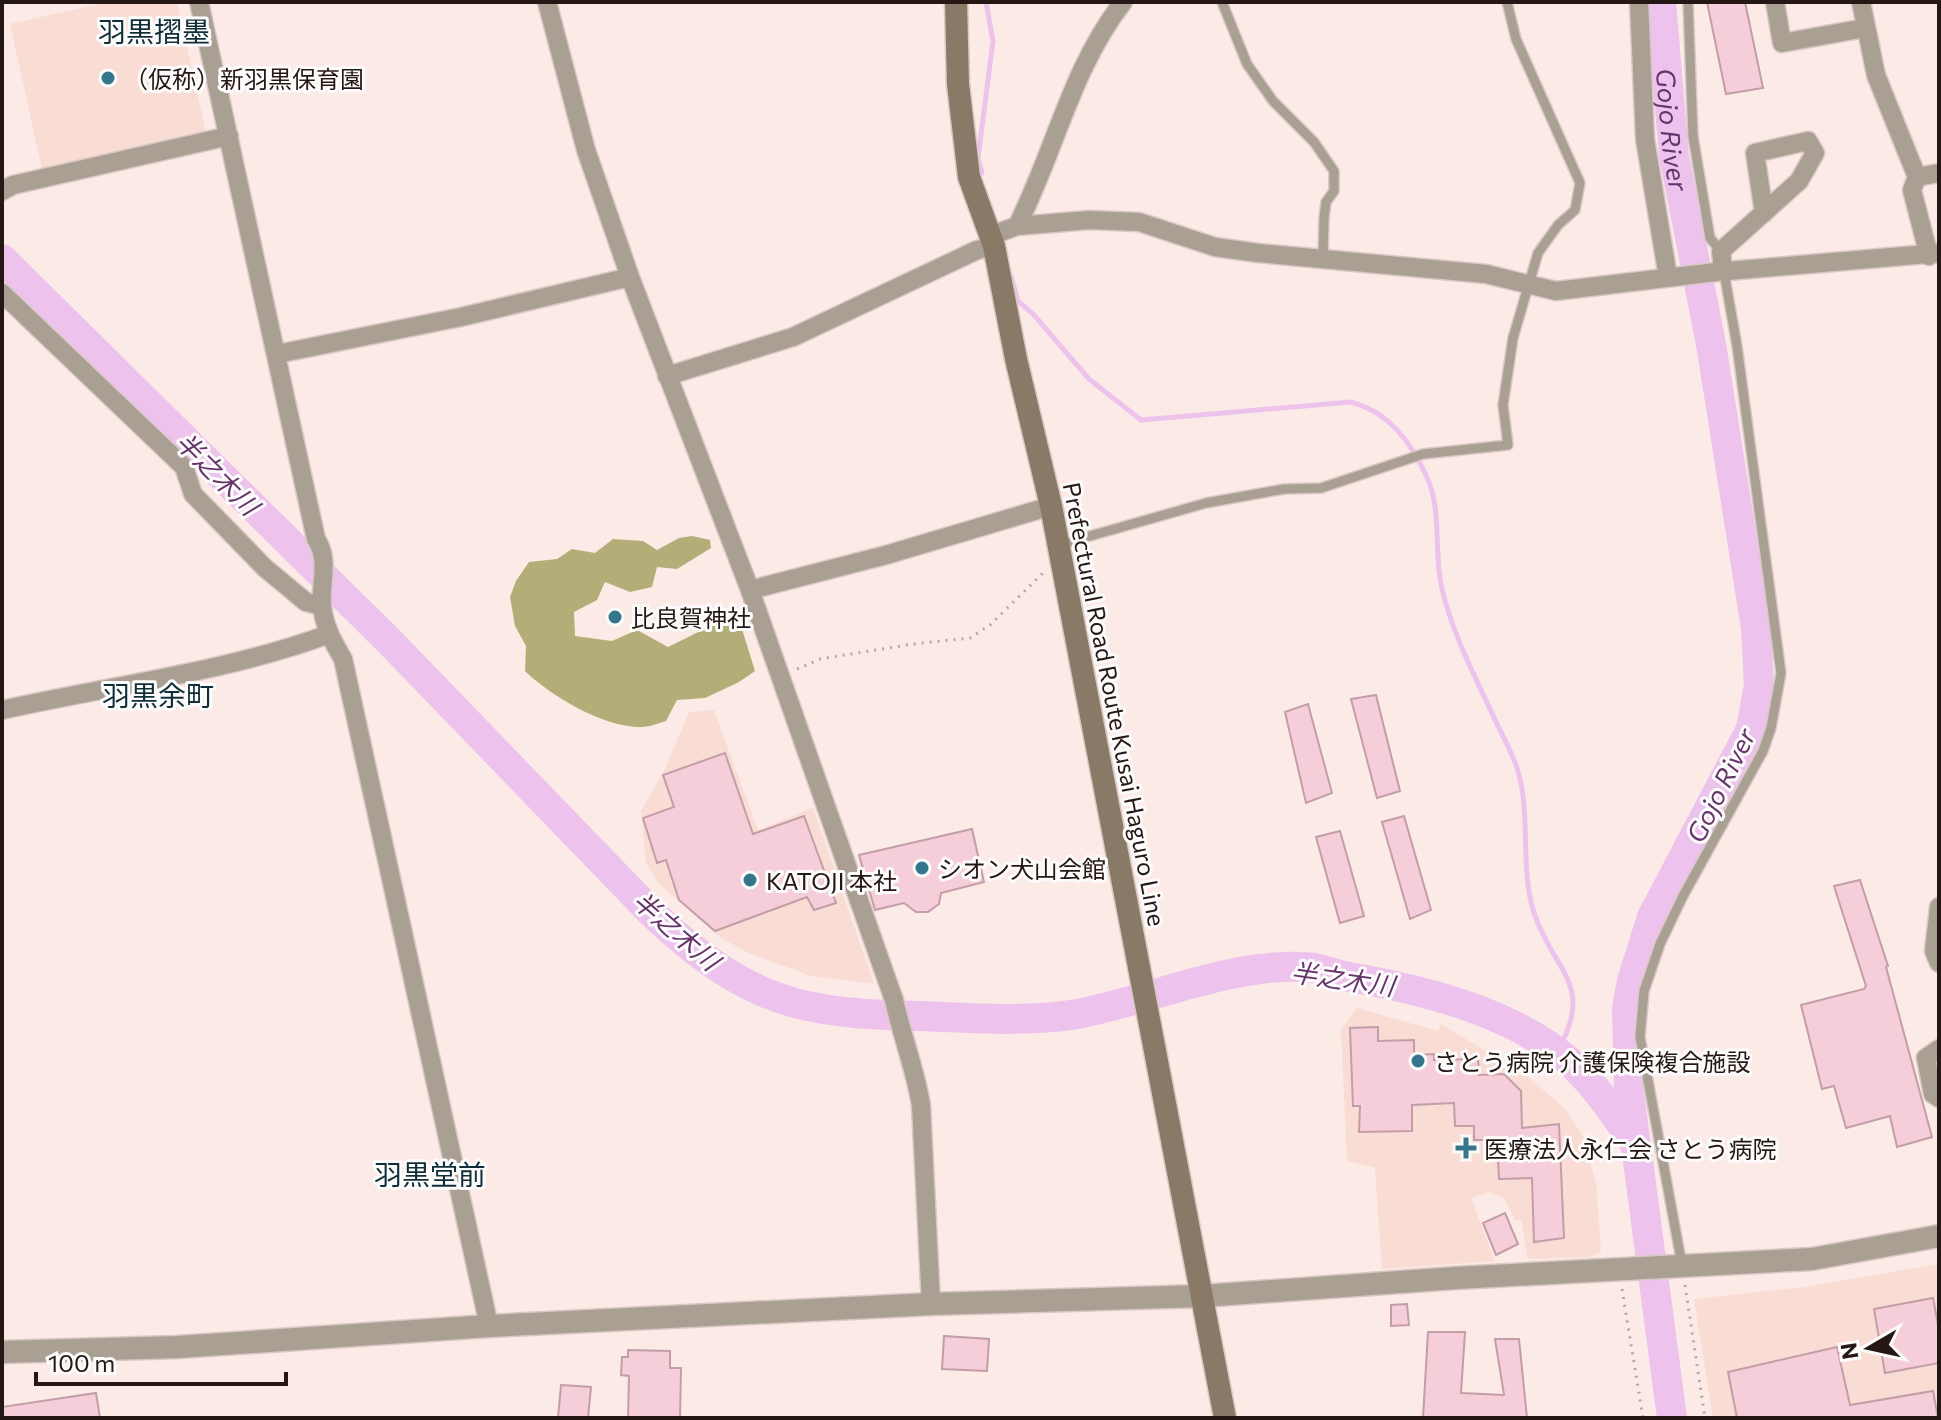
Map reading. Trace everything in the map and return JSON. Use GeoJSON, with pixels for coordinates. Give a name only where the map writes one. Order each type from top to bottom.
{"type":"FeatureCollection","features":[{"type":"Feature","properties":{"kind":"main road","name":"Prefectural Road Route Kusai Haguro Line"},"geometry":{"type":"LineString","coordinates":[[956,2],[958,84],[969,177],[992,241],[1051,506],[1056,557],[1142,982],[1225,1418]]}},
{"type":"Feature","properties":{"kind":"street"},"geometry":{"type":"LineString","coordinates":[[199,2],[316,539],[324,552],[322,606],[329,634],[343,659],[489,1326]]}},
{"type":"Feature","properties":{"kind":"street"},"geometry":{"type":"LineString","coordinates":[[547,2],[586,150],[630,277],[750,590],[894,1000],[901,1033],[917,1076],[931,1304]]}},
{"type":"Feature","properties":{"kind":"street"},"geometry":{"type":"LineString","coordinates":[[1017,226],[1074,84],[1103,27],[1123,2]]}},
{"type":"Feature","properties":{"kind":"street"},"geometry":{"type":"LineString","coordinates":[[1639,2],[1645,139],[1674,276]]}},
{"type":"Feature","properties":{"kind":"street"},"geometry":{"type":"LineString","coordinates":[[1775,2],[1782,43],[1865,28]]}},
{"type":"Feature","properties":{"kind":"street"},"geometry":{"type":"LineString","coordinates":[[667,376],[793,337],[977,250],[1017,226],[1089,220],[1139,222],[1215,247],[1474,272],[1556,291],[1720,271],[1934,254],[1912,190],[1917,177],[1876,75],[1861,2]]}},
{"type":"Feature","properties":{"kind":"street"},"geometry":{"type":"LineString","coordinates":[[2,191],[13,185],[229,136]]}},
{"type":"Feature","properties":{"kind":"street"},"geometry":{"type":"LineString","coordinates":[[1917,177],[1939,173]]}},
{"type":"Feature","properties":{"kind":"street"},"geometry":{"type":"LineString","coordinates":[[1720,271],[1721,251],[1764,213]]}},
{"type":"Feature","properties":{"kind":"street"},"geometry":{"type":"LineString","coordinates":[[277,354],[461,317],[630,277]]}},
{"type":"Feature","properties":{"kind":"street"},"geometry":{"type":"LineString","coordinates":[[2,293],[184,467],[193,494],[265,568],[306,602],[322,606]]}},
{"type":"Feature","properties":{"kind":"street"},"geometry":{"type":"LineString","coordinates":[[750,590],[886,555],[1051,506]]}},
{"type":"Feature","properties":{"kind":"street"},"geometry":{"type":"LineString","coordinates":[[2,710],[168,676],[299,645],[329,634]]}},
{"type":"Feature","properties":{"kind":"street"},"geometry":{"type":"LineString","coordinates":[[1939,907],[1934,951],[1939,963]]}},
{"type":"Feature","properties":{"kind":"street"},"geometry":{"type":"LineString","coordinates":[[1939,1049],[1926,1058],[1933,1094],[1939,1098]]}},
{"type":"Feature","properties":{"kind":"street"},"geometry":{"type":"LineString","coordinates":[[2,1352],[178,1347],[489,1326],[931,1304],[1202,1296],[1812,1259],[1939,1236]]}},
{"type":"Feature","properties":{"kind":"lane"},"geometry":{"type":"LineString","coordinates":[[1222,2],[1247,64],[1273,101],[1314,142],[1334,171],[1334,191],[1326,202],[1323,258]]}},
{"type":"Feature","properties":{"kind":"lane"},"geometry":{"type":"LineString","coordinates":[[1056,557],[1069,542],[1206,503],[1284,489],[1321,488],[1423,454],[1508,445],[1503,405],[1513,338],[1538,253],[1558,225],[1575,210],[1580,183],[1516,39],[1507,2]]}},
{"type":"Feature","properties":{"kind":"lane"},"geometry":{"type":"LineString","coordinates":[[1688,2],[1693,136],[1710,238],[1721,251]]}},
{"type":"Feature","properties":{"kind":"lane"},"geometry":{"type":"LineString","coordinates":[[1682,1265],[1640,1037],[1644,991],[1660,944],[1683,896],[1763,751],[1771,728],[1781,673],[1737,346],[1720,271]]}},
{"type":"Feature","properties":{"kind":"path"},"geometry":{"type":"LineString","coordinates":[[780,679],[820,659],[970,638],[990,625],[1056,557]]}},
{"type":"Feature","properties":{"kind":"path"},"geometry":{"type":"LineString","coordinates":[[1682,1265],[1705,1418]]}},
{"type":"Feature","properties":{"kind":"path"},"geometry":{"type":"LineString","coordinates":[[1619,1270],[1643,1418]]}},
{"type":"Feature","properties":{"kind":"shaded area","name":"（仮称）新羽黒保育園"},"geometry":{"type":"Polygon","coordinates":[[[109,2],[177,2],[206,133],[42,169],[10,24],[109,2]]]}},
{"type":"Feature","properties":{"kind":"shaded area"},"geometry":{"type":"Polygon","coordinates":[[[692,536],[710,540],[711,548],[677,569],[657,567],[652,587],[630,592],[605,582],[597,600],[574,612],[575,636],[612,641],[637,630],[668,647],[737,613],[755,671],[705,698],[677,700],[666,721],[642,727],[611,722],[579,709],[525,671],[526,646],[515,626],[510,597],[529,562],[557,559],[572,549],[595,553],[613,539],[643,541],[657,550],[679,538],[692,536]]]}},
{"type":"Feature","properties":{"kind":"shaded area"},"geometry":{"type":"Polygon","coordinates":[[[714,710],[758,830],[813,808],[874,984],[811,976],[746,952],[717,935],[658,883],[646,863],[641,811],[665,769],[689,712],[714,710]]]}},
{"type":"Feature","properties":{"kind":"shaded area","name":"医療法人永仁会 さとう病院"},"geometry":{"type":"Polygon","coordinates":[[[1357,1008],[1438,1031],[1441,1024],[1527,1076],[1563,1107],[1582,1134],[1596,1182],[1601,1251],[1591,1257],[1528,1259],[1521,1220],[1515,1220],[1504,1198],[1489,1192],[1471,1198],[1495,1261],[1382,1269],[1375,1168],[1347,1161],[1341,1029],[1357,1008]]]}},
{"type":"Feature","properties":{"kind":"shaded area"},"geometry":{"type":"Polygon","coordinates":[[[1939,1264],[1939,1418],[1713,1418],[1694,1299],[1804,1287],[1939,1264]]]}},
{"type":"Feature","properties":{"kind":"building"},"geometry":{"type":"Polygon","coordinates":[[[1707,2],[1745,2],[1763,88],[1726,94],[1707,2]]]}},
{"type":"Feature","properties":{"kind":"building"},"geometry":{"type":"Polygon","coordinates":[[[1376,695],[1400,791],[1377,798],[1351,699],[1376,695]]]}},
{"type":"Feature","properties":{"kind":"building"},"geometry":{"type":"Polygon","coordinates":[[[1308,704],[1332,793],[1306,803],[1285,712],[1308,704]]]}},
{"type":"Feature","properties":{"kind":"building","name":"KATOJI 本社"},"geometry":{"type":"Polygon","coordinates":[[[725,753],[753,834],[804,816],[836,903],[814,910],[807,897],[715,931],[679,900],[666,860],[657,863],[643,818],[674,807],[663,775],[725,753]]]}},
{"type":"Feature","properties":{"kind":"building"},"geometry":{"type":"Polygon","coordinates":[[[1404,816],[1431,910],[1410,919],[1382,822],[1404,816]]]}},
{"type":"Feature","properties":{"kind":"building","name":"シオン犬山会館"},"geometry":{"type":"Polygon","coordinates":[[[972,829],[984,882],[941,893],[939,904],[928,912],[916,912],[904,903],[875,910],[859,855],[972,829]]]}},
{"type":"Feature","properties":{"kind":"building"},"geometry":{"type":"Polygon","coordinates":[[[1340,831],[1364,916],[1340,923],[1316,837],[1340,831]]]}},
{"type":"Feature","properties":{"kind":"building"},"geometry":{"type":"Polygon","coordinates":[[[1860,880],[1888,966],[1932,1137],[1897,1147],[1890,1116],[1846,1128],[1834,1086],[1822,1089],[1801,1005],[1866,986],[1834,886],[1860,880]]]}},
{"type":"Feature","properties":{"kind":"building"},"geometry":{"type":"Polygon","coordinates":[[[1378,1027],[1378,1041],[1414,1040],[1414,1055],[1434,1054],[1434,1060],[1478,1059],[1479,1075],[1504,1074],[1521,1091],[1522,1128],[1559,1124],[1564,1238],[1534,1242],[1532,1178],[1499,1179],[1497,1140],[1474,1140],[1474,1126],[1455,1126],[1454,1103],[1412,1105],[1412,1131],[1359,1132],[1360,1106],[1353,1106],[1350,1028],[1378,1027]]]}},
{"type":"Feature","properties":{"kind":"building"},"geometry":{"type":"Polygon","coordinates":[[[1505,1213],[1518,1244],[1496,1255],[1483,1223],[1505,1213]]]}},
{"type":"Feature","properties":{"kind":"building"},"geometry":{"type":"Polygon","coordinates":[[[1933,1298],[1939,1330],[1939,1363],[1885,1373],[1874,1309],[1933,1298]]]}},
{"type":"Feature","properties":{"kind":"building"},"geometry":{"type":"Polygon","coordinates":[[[1407,1304],[1409,1325],[1391,1326],[1391,1305],[1407,1304]]]}},
{"type":"Feature","properties":{"kind":"building"},"geometry":{"type":"Polygon","coordinates":[[[1428,1332],[1465,1332],[1461,1393],[1504,1395],[1495,1339],[1519,1339],[1527,1418],[1423,1418],[1428,1332]]]}},
{"type":"Feature","properties":{"kind":"building"},"geometry":{"type":"Polygon","coordinates":[[[944,1336],[989,1339],[987,1371],[942,1369],[944,1336]]]}},
{"type":"Feature","properties":{"kind":"building"},"geometry":{"type":"Polygon","coordinates":[[[1837,1347],[1850,1405],[1933,1391],[1938,1418],[1737,1418],[1728,1372],[1837,1347]]]}},
{"type":"Feature","properties":{"kind":"building"},"geometry":{"type":"Polygon","coordinates":[[[628,1350],[670,1351],[670,1368],[681,1368],[680,1418],[628,1418],[629,1376],[621,1375],[622,1357],[628,1357],[628,1350]]]}},
{"type":"Feature","properties":{"kind":"building"},"geometry":{"type":"Polygon","coordinates":[[[561,1385],[591,1387],[588,1418],[558,1418],[561,1385]]]}},
{"type":"Feature","properties":{"kind":"building"},"geometry":{"type":"Polygon","coordinates":[[[96,1393],[100,1418],[2,1418],[2,1407],[96,1393]]]}},
{"type":"Feature","properties":{"kind":"waterway"},"geometry":{"type":"LineString","coordinates":[[982,173],[978,158],[993,41],[986,2]]}},
{"type":"Feature","properties":{"kind":"waterway","name":"Gojo River"},"geometry":{"type":"LineString","coordinates":[[1661,2],[1674,156],[1711,344],[1756,628],[1759,685],[1751,729],[1652,917],[1627,1008],[1629,1093],[1672,1418]]}},
{"type":"Feature","properties":{"kind":"waterway","name":"半之木川"},"geometry":{"type":"LineString","coordinates":[[2,259],[389,641],[652,913],[702,956],[739,980],[778,998],[835,1011],[1029,1019],[1100,1009],[1237,973],[1280,967],[1314,968],[1437,997],[1496,1017],[1523,1030],[1549,1046],[1581,1073],[1636,1145]]}},
{"type":"Feature","properties":{"kind":"waterway"},"geometry":{"type":"LineString","coordinates":[[1011,276],[1018,301],[1089,379],[1141,420],[1350,402],[1376,412],[1405,439],[1420,462],[1431,488],[1439,575],[1452,624],[1517,768],[1524,804],[1527,877],[1534,913],[1572,994],[1573,1010],[1557,1052]]}},
{"type":"Feature","properties":{"kind":"place","name":"（仮称）新羽黒保育園"},"geometry":{"type":"Point","coordinates":[108,78]}},
{"type":"Feature","properties":{"kind":"place","name":"比良賀神社"},"geometry":{"type":"Point","coordinates":[615,617]}},
{"type":"Feature","properties":{"kind":"place","name":"シオン犬山会館"},"geometry":{"type":"Point","coordinates":[922,868]}},
{"type":"Feature","properties":{"kind":"place","name":"KATOJI 本社"},"geometry":{"type":"Point","coordinates":[750,880]}},
{"type":"Feature","properties":{"kind":"place","name":"さとう病院 介護保険複合施設"},"geometry":{"type":"Point","coordinates":[1418,1061]}},
{"type":"Feature","properties":{"kind":"place","name":"医療法人永仁会 さとう病院"},"geometry":{"type":"Point","coordinates":[1466,1148]}},
{"type":"Feature","properties":{"kind":"district","name":"羽黒摺墨"},"geometry":{"type":"Point","coordinates":[154,31]}},
{"type":"Feature","properties":{"kind":"district","name":"羽黒余町"},"geometry":{"type":"Point","coordinates":[158,695]}},
{"type":"Feature","properties":{"kind":"district","name":"羽黒堂前"},"geometry":{"type":"Point","coordinates":[430,1174]}}]}
